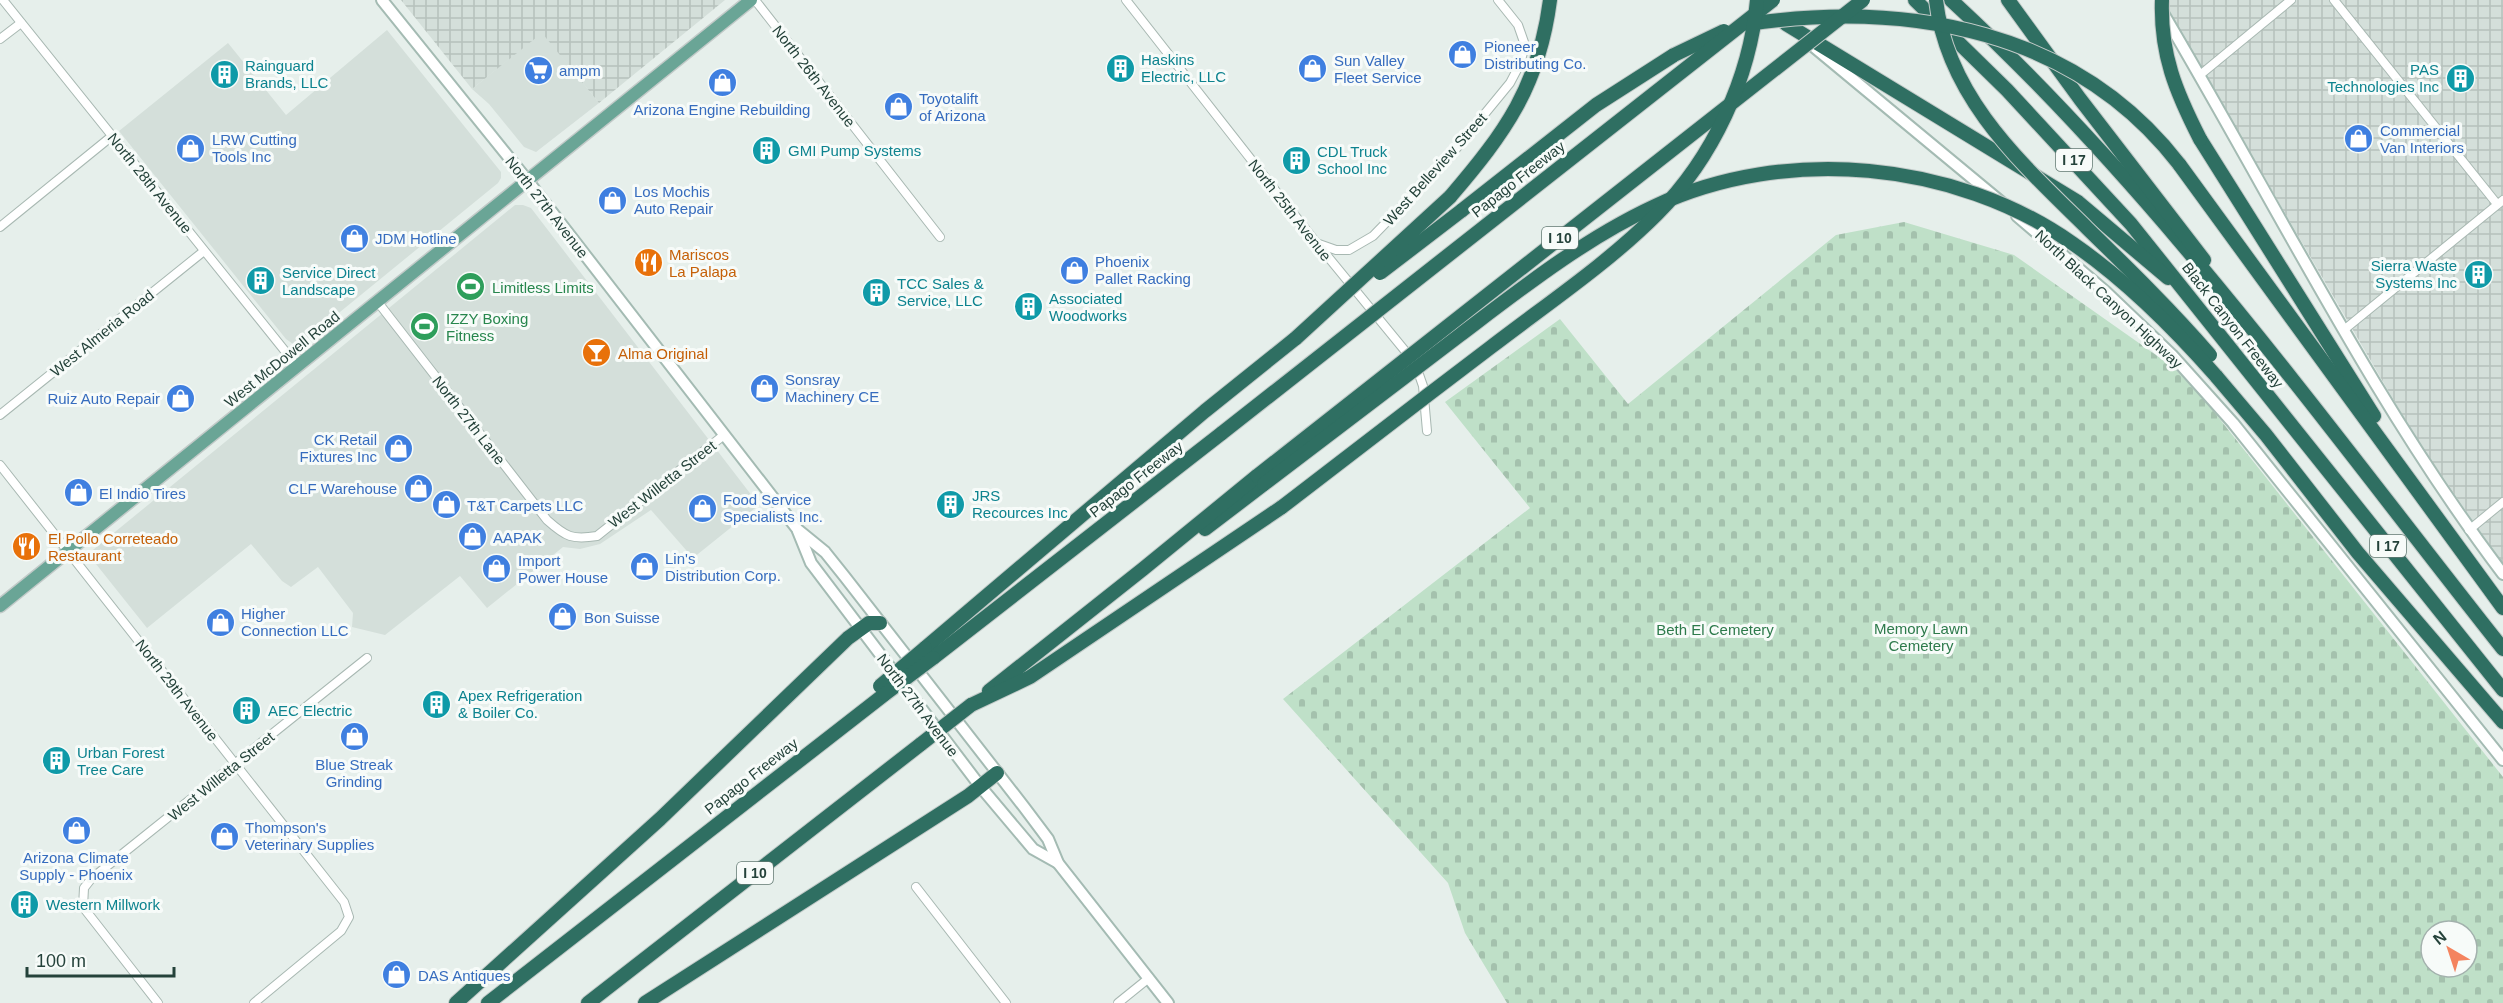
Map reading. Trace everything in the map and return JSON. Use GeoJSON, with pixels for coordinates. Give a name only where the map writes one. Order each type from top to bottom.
{"type":"FeatureCollection","features":[{"type":"Feature","properties":{"kind":"highway"},"geometry":{"type":"LineString","coordinates":[[1296,338],[1450,197],[1508,125],[1523,97],[1538,60],[1550,0]]}},
{"type":"Feature","properties":{"kind":"highway"},"geometry":{"type":"LineString","coordinates":[[971,705],[1029,677],[1281,507],[1583,276],[1658,213],[1690,175],[1716,134],[1730,105],[1749,49],[1756,0]]}},
{"type":"Feature","properties":{"kind":"highway","name":"Papago Freeway"},"geometry":{"type":"LineString","coordinates":[[488,1003],[756,793],[929,653],[1222,433],[1773,0]]}},
{"type":"Feature","properties":{"kind":"highway","name":"I 10"},"geometry":{"type":"LineString","coordinates":[[588,1003],[1260,480],[1863,0]]}},
{"type":"Feature","properties":{"kind":"highway","name":"Black Canyon Freeway"},"geometry":{"type":"LineString","coordinates":[[1915,0],[1980,62],[2076,161],[2132,224],[2503,690]]}},
{"type":"Feature","properties":{"kind":"highway"},"geometry":{"type":"LineString","coordinates":[[1936,0],[1941,26],[1953,61],[1971,100],[1993,132],[2025,168],[2181,321],[2358,553],[2503,722]]}},
{"type":"Feature","properties":{"kind":"highway","name":"Black Canyon Freeway"},"geometry":{"type":"LineString","coordinates":[[1952,0],[2034,81],[2103,154],[2244,318],[2503,648]]}},
{"type":"Feature","properties":{"kind":"highway"},"geometry":{"type":"LineString","coordinates":[[2008,0],[2080,99],[2194,245],[2244,318]]}},
{"type":"Feature","properties":{"kind":"highway"},"geometry":{"type":"LineString","coordinates":[[2162,0],[2163,39],[2170,73],[2180,101],[2200,139],[2370,409],[2403,471]]}},
{"type":"Feature","properties":{"kind":"highway"},"geometry":{"type":"LineString","coordinates":[[929,653],[1205,411],[1596,105],[1674,55],[1724,31],[1785,13],[1847,6],[1905,7],[1946,14],[2016,37],[2084,74],[2109,92],[2142,122],[2179,165],[2503,608]]}},
{"type":"Feature","properties":{"kind":"highway"},"geometry":{"type":"LineString","coordinates":[[1785,24],[2078,201],[2193,300]]}},
{"type":"Feature","properties":{"kind":"highway"},"geometry":{"type":"LineString","coordinates":[[1260,480],[1498,306],[1606,232],[1680,196],[1751,176],[1784,171],[1848,170],[1896,174],[1942,184],[2024,215],[2072,242],[2117,278],[2219,373]]}},
{"type":"Feature","properties":{"kind":"highway"},"geometry":{"type":"LineString","coordinates":[[456,1003],[651,827],[859,628],[869,623],[880,623]]}},
{"type":"Feature","properties":{"kind":"highway"},"geometry":{"type":"LineString","coordinates":[[645,1003],[997,773]]}},
{"type":"Feature","properties":{"kind":"main road","name":"North 27th Avenue"},"geometry":{"type":"LineString","coordinates":[[381,0],[527,180],[798,530],[825,552],[1048,839],[1058,863],[1168,1003]]}},
{"type":"Feature","properties":{"kind":"main road","name":"West McDowell Road"},"geometry":{"type":"LineString","coordinates":[[0,606],[753,0]]}},
{"type":"Feature","properties":{"kind":"main road","name":"North Black Canyon Highway"},"geometry":{"type":"LineString","coordinates":[[1756,0],[2008,207],[2106,292],[2172,355],[2233,423],[2503,760]]}},
{"type":"Feature","properties":{"kind":"main road"},"geometry":{"type":"LineString","coordinates":[[2155,0],[2406,433],[2469,530],[2503,574]]}},
{"type":"Feature","properties":{"kind":"main road","name":"North 27th Avenue"},"geometry":{"type":"LineString","coordinates":[[798,530],[811,563],[980,786],[1033,849],[1058,863]]}},
{"type":"Feature","properties":{"kind":"street","name":"North 28th Avenue"},"geometry":{"type":"LineString","coordinates":[[3,0],[297,366]]}},
{"type":"Feature","properties":{"kind":"street","name":"North 26th Avenue"},"geometry":{"type":"LineString","coordinates":[[753,0],[940,237]]}},
{"type":"Feature","properties":{"kind":"street","name":"North 25th Avenue"},"geometry":{"type":"LineString","coordinates":[[1126,0],[1315,242],[1415,363],[1423,386],[1427,431]]}},
{"type":"Feature","properties":{"kind":"street","name":"West Belleview Street"},"geometry":{"type":"LineString","coordinates":[[1315,242],[1336,250],[1348,250],[1373,236],[1446,161],[1497,100],[1520,64],[1525,45],[1518,25],[1498,0]]}},
{"type":"Feature","properties":{"kind":"street"},"geometry":{"type":"LineString","coordinates":[[2200,75],[2291,0]]}},
{"type":"Feature","properties":{"kind":"street"},"geometry":{"type":"LineString","coordinates":[[2334,0],[2500,202],[2345,330]]}},
{"type":"Feature","properties":{"kind":"street"},"geometry":{"type":"LineString","coordinates":[[0,39],[21,22]]}},
{"type":"Feature","properties":{"kind":"street"},"geometry":{"type":"LineString","coordinates":[[0,227],[112,136]]}},
{"type":"Feature","properties":{"kind":"street","name":"West Almeria Road"},"geometry":{"type":"LineString","coordinates":[[0,416],[204,250]]}},
{"type":"Feature","properties":{"kind":"street","name":"North 27th Lane"},"geometry":{"type":"LineString","coordinates":[[377,301],[547,520],[565,536]]}},
{"type":"Feature","properties":{"kind":"street","name":"West Willetta Street"},"geometry":{"type":"LineString","coordinates":[[565,536],[582,538],[597,536],[724,435]]}},
{"type":"Feature","properties":{"kind":"street","name":"North 29th Avenue"},"geometry":{"type":"LineString","coordinates":[[0,465],[344,902],[349,917],[341,931],[254,1003]]}},
{"type":"Feature","properties":{"kind":"street"},"geometry":{"type":"LineString","coordinates":[[2469,530],[2503,502]]}},
{"type":"Feature","properties":{"kind":"street","name":"West Willetta Street"},"geometry":{"type":"LineString","coordinates":[[158,1003],[83,907],[84,888],[91,879],[367,658]]}},
{"type":"Feature","properties":{"kind":"street"},"geometry":{"type":"LineString","coordinates":[[916,886],[1006,1003]]}},
{"type":"Feature","properties":{"kind":"street"},"geometry":{"type":"LineString","coordinates":[[1118,1003],[1149,978]]}},
{"type":"Feature","properties":{"kind":"shaded area"},"geometry":{"type":"Polygon","coordinates":[[[401,0],[725,0],[599,103],[542,33],[472,89],[401,0]]]}},
{"type":"Feature","properties":{"kind":"shaded area"},"geometry":{"type":"Polygon","coordinates":[[[2161,0],[2503,0],[2503,565],[2414,435],[2161,0]]]}},
{"type":"Feature","properties":{"kind":"shaded area"},"geometry":{"type":"Polygon","coordinates":[[[387,30],[501,172],[501,178],[498,183],[302,343],[293,344],[286,339],[119,131],[228,43],[286,115],[387,30]]]}},
{"type":"Feature","properties":{"kind":"shaded area"},"geometry":{"type":"Polygon","coordinates":[[[542,32],[599,103],[536,152],[524,147],[489,104],[472,89],[542,32]]]}},
{"type":"Feature","properties":{"kind":"shaded area"},"geometry":{"type":"Polygon","coordinates":[[[515,205],[531,208],[759,505],[693,558],[651,510],[600,544],[580,549],[563,547],[487,608],[460,576],[385,635],[352,627],[353,613],[318,567],[291,587],[282,581],[251,544],[147,628],[88,554],[515,205]]]}},
{"type":"Feature","properties":{"kind":"green space","name":"Memory Lawn Cemetery"},"geometry":{"type":"Polygon","coordinates":[[[1904,222],[2014,255],[2173,367],[2207,403],[2503,777],[2503,1003],[1507,1003],[1465,933],[1448,883],[1283,699],[1530,508],[1445,402],[1560,319],[1628,404],[1836,235],[1904,222]]]}},
{"type":"Feature","properties":{"kind":"place","name":"Pioneer Distributing Co."},"geometry":{"type":"Point","coordinates":[1463,55]}},
{"type":"Feature","properties":{"kind":"place","name":"Haskins Electric, LLC"},"geometry":{"type":"Point","coordinates":[1120,68]}},
{"type":"Feature","properties":{"kind":"place","name":"Sun Valley Fleet Service"},"geometry":{"type":"Point","coordinates":[1313,69]}},
{"type":"Feature","properties":{"kind":"place","name":"ampm"},"geometry":{"type":"Point","coordinates":[538,70]}},
{"type":"Feature","properties":{"kind":"place","name":"Rainguard Brands, LLC"},"geometry":{"type":"Point","coordinates":[224,74]}},
{"type":"Feature","properties":{"kind":"place","name":"PAS Technologies Inc"},"geometry":{"type":"Point","coordinates":[2460,78]}},
{"type":"Feature","properties":{"kind":"place","name":"Arizona Engine Rebuilding"},"geometry":{"type":"Point","coordinates":[722,82]}},
{"type":"Feature","properties":{"kind":"place","name":"Toyotalift of Arizona"},"geometry":{"type":"Point","coordinates":[898,107]}},
{"type":"Feature","properties":{"kind":"place","name":"Commercial Van Interiors"},"geometry":{"type":"Point","coordinates":[2359,139]}},
{"type":"Feature","properties":{"kind":"place","name":"LRW Cutting Tools Inc"},"geometry":{"type":"Point","coordinates":[191,148]}},
{"type":"Feature","properties":{"kind":"place","name":"GMI Pump Systems"},"geometry":{"type":"Point","coordinates":[767,150]}},
{"type":"Feature","properties":{"kind":"place","name":"CDL Truck School Inc"},"geometry":{"type":"Point","coordinates":[1296,160]}},
{"type":"Feature","properties":{"kind":"place","name":"Los Mochis Auto Repair"},"geometry":{"type":"Point","coordinates":[613,200]}},
{"type":"Feature","properties":{"kind":"place","name":"JDM Hotline"},"geometry":{"type":"Point","coordinates":[354,238]}},
{"type":"Feature","properties":{"kind":"place","name":"Mariscos La Palapa"},"geometry":{"type":"Point","coordinates":[648,263]}},
{"type":"Feature","properties":{"kind":"place","name":"Phoenix Pallet Racking"},"geometry":{"type":"Point","coordinates":[1074,270]}},
{"type":"Feature","properties":{"kind":"place","name":"Sierra Waste Systems Inc"},"geometry":{"type":"Point","coordinates":[2478,274]}},
{"type":"Feature","properties":{"kind":"place","name":"Service Direct Landscape"},"geometry":{"type":"Point","coordinates":[261,281]}},
{"type":"Feature","properties":{"kind":"place","name":"Limitless Limits"},"geometry":{"type":"Point","coordinates":[471,287]}},
{"type":"Feature","properties":{"kind":"place","name":"TCC Sales & Service, LLC"},"geometry":{"type":"Point","coordinates":[876,292]}},
{"type":"Feature","properties":{"kind":"place","name":"Associated Woodworks"},"geometry":{"type":"Point","coordinates":[1028,307]}},
{"type":"Feature","properties":{"kind":"place","name":"IZZY Boxing Fitness"},"geometry":{"type":"Point","coordinates":[425,327]}},
{"type":"Feature","properties":{"kind":"place","name":"Alma Original"},"geometry":{"type":"Point","coordinates":[597,353]}},
{"type":"Feature","properties":{"kind":"place","name":"Sonsray Machinery CE"},"geometry":{"type":"Point","coordinates":[764,388]}},
{"type":"Feature","properties":{"kind":"place","name":"Ruiz Auto Repair"},"geometry":{"type":"Point","coordinates":[181,398]}},
{"type":"Feature","properties":{"kind":"place","name":"CK Retail Fixtures Inc"},"geometry":{"type":"Point","coordinates":[398,448]}},
{"type":"Feature","properties":{"kind":"place","name":"CLF Warehouse"},"geometry":{"type":"Point","coordinates":[418,488]}},
{"type":"Feature","properties":{"kind":"place","name":"El Indio Tires"},"geometry":{"type":"Point","coordinates":[78,493]}},
{"type":"Feature","properties":{"kind":"place","name":"JRS Recources Inc"},"geometry":{"type":"Point","coordinates":[951,504]}},
{"type":"Feature","properties":{"kind":"place","name":"T&T Carpets LLC"},"geometry":{"type":"Point","coordinates":[446,505]}},
{"type":"Feature","properties":{"kind":"place","name":"Food Service Specialists Inc."},"geometry":{"type":"Point","coordinates":[702,508]}},
{"type":"Feature","properties":{"kind":"place","name":"AAPAK"},"geometry":{"type":"Point","coordinates":[472,537]}},
{"type":"Feature","properties":{"kind":"place","name":"El Pollo Correteado Restaurant"},"geometry":{"type":"Point","coordinates":[27,547]}},
{"type":"Feature","properties":{"kind":"place","name":"Lin's Distribution Corp."},"geometry":{"type":"Point","coordinates":[644,567]}},
{"type":"Feature","properties":{"kind":"place","name":"Import Power House"},"geometry":{"type":"Point","coordinates":[497,569]}},
{"type":"Feature","properties":{"kind":"place","name":"Bon Suisse"},"geometry":{"type":"Point","coordinates":[563,617]}},
{"type":"Feature","properties":{"kind":"place","name":"Higher Connection LLC"},"geometry":{"type":"Point","coordinates":[220,622]}},
{"type":"Feature","properties":{"kind":"place","name":"Apex Refrigeration & Boiler Co."},"geometry":{"type":"Point","coordinates":[437,704]}},
{"type":"Feature","properties":{"kind":"place","name":"AEC Electric"},"geometry":{"type":"Point","coordinates":[247,710]}},
{"type":"Feature","properties":{"kind":"place","name":"Blue Streak Grinding"},"geometry":{"type":"Point","coordinates":[354,737]}},
{"type":"Feature","properties":{"kind":"place","name":"Urban Forest Tree Care"},"geometry":{"type":"Point","coordinates":[56,761]}},
{"type":"Feature","properties":{"kind":"place","name":"Arizona Climate Supply - Phoenix"},"geometry":{"type":"Point","coordinates":[76,830]}},
{"type":"Feature","properties":{"kind":"place","name":"Thompson's Veterinary Supplies"},"geometry":{"type":"Point","coordinates":[224,836]}},
{"type":"Feature","properties":{"kind":"place","name":"Western Millwork"},"geometry":{"type":"Point","coordinates":[25,904]}},
{"type":"Feature","properties":{"kind":"place","name":"DAS Antiques"},"geometry":{"type":"Point","coordinates":[397,975]}},
{"type":"Feature","properties":{"kind":"park label","name":"Beth El Cemetery"},"geometry":{"type":"Point","coordinates":[1715,629]}}]}
